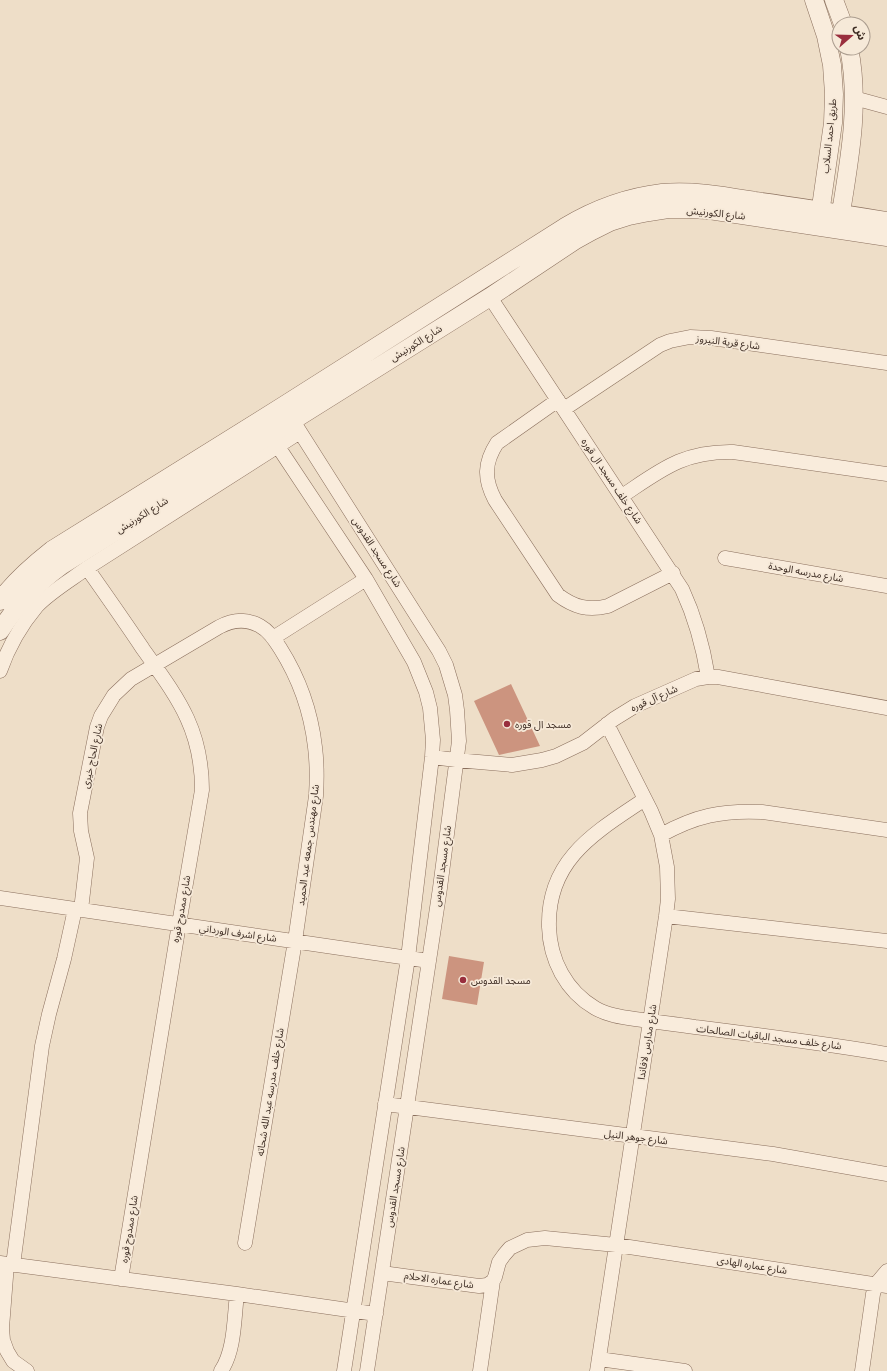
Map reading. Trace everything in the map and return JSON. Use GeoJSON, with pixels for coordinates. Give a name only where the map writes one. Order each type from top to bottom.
{"type":"FeatureCollection","features":[{"type":"Feature","properties":{"kind":"street","name":"طريق احمد السلاب"},"geometry":{"type":"LineString","coordinates":[[814,0],[826,36],[832,65],[834,94],[833,123],[819,218]]}},
{"type":"Feature","properties":{"kind":"street"},"geometry":{"type":"LineString","coordinates":[[834,0],[840,16]]}},
{"type":"Feature","properties":{"kind":"street","name":"طريق احمد السلاب"},"geometry":{"type":"LineString","coordinates":[[839,222],[853,123],[854,98],[850,56]]}},
{"type":"Feature","properties":{"kind":"street"},"geometry":{"type":"LineString","coordinates":[[854,98],[887,107]]}},
{"type":"Feature","properties":{"kind":"street","name":"شارع الكورنيش"},"geometry":{"type":"LineString","coordinates":[[0,601],[34,564],[52,550],[261,420],[583,216],[623,201],[643,196],[662,193],[708,194],[839,222],[887,238]]}},
{"type":"Feature","properties":{"kind":"street","name":"شارع الكورنيش"},"geometry":{"type":"LineString","coordinates":[[0,631],[11,614],[26,596],[43,579],[62,565],[275,441],[574,241],[592,231],[610,222],[629,216],[668,209],[709,210],[819,218]]}},
{"type":"Feature","properties":{"kind":"street","name":"شارع الكورنيش"},"geometry":{"type":"LineString","coordinates":[[839,222],[887,221]]}},
{"type":"Feature","properties":{"kind":"street","name":"شارع خلف مسجد ال قوره"},"geometry":{"type":"LineString","coordinates":[[490,297],[673,573],[682,589],[696,622],[705,657],[708,677]]}},
{"type":"Feature","properties":{"kind":"street","name":"شارع قرية النيروز"},"geometry":{"type":"LineString","coordinates":[[673,573],[608,606],[587,608],[576,606],[566,601],[558,594],[490,491],[486,471],[488,461],[497,443],[651,350],[680,338],[711,338],[887,363]]}},
{"type":"Feature","properties":{"kind":"street","name":"شارع مسجد القدوس"},"geometry":{"type":"LineString","coordinates":[[283,406],[439,651],[451,679],[458,710],[459,741],[429,961],[367,1371]]}},
{"type":"Feature","properties":{"kind":"street"},"geometry":{"type":"LineString","coordinates":[[261,420],[366,579],[412,657],[421,677],[430,708],[433,740],[408,958],[344,1371]]}},
{"type":"Feature","properties":{"kind":"street"},"geometry":{"type":"LineString","coordinates":[[0,671],[4,658],[20,631],[38,606],[87,568],[275,441]]}},
{"type":"Feature","properties":{"kind":"street"},"geometry":{"type":"LineString","coordinates":[[622,496],[675,462],[703,453],[733,452],[887,474]]}},
{"type":"Feature","properties":{"kind":"street","name":"شارع مدرسه الوحدة"},"geometry":{"type":"LineString","coordinates":[[725,558],[887,586]]}},
{"type":"Feature","properties":{"kind":"street","name":"شارع ممدوح قوره"},"geometry":{"type":"LineString","coordinates":[[87,568],[178,699],[192,728],[197,743],[202,774],[202,790],[121,1279]]}},
{"type":"Feature","properties":{"kind":"street"},"geometry":{"type":"LineString","coordinates":[[273,638],[366,579]]}},
{"type":"Feature","properties":{"kind":"street","name":"شارع الحاج خيرى"},"geometry":{"type":"LineString","coordinates":[[27,1371],[13,1361],[2,1340],[7,1264],[45,1030],[78,909],[87,858],[81,831],[80,813],[97,726],[107,705],[122,687],[141,672],[227,623],[235,621],[253,622],[260,626],[273,638]]}},
{"type":"Feature","properties":{"kind":"street","name":"شارع مهندس جمعه عبد الحميد"},"geometry":{"type":"LineString","coordinates":[[273,638],[297,679],[312,725],[316,748],[316,796],[295,941]]}},
{"type":"Feature","properties":{"kind":"street","name":"شارع آل قوره"},"geometry":{"type":"LineString","coordinates":[[432,757],[512,765],[556,756],[583,743],[620,714],[635,706],[690,681],[708,677],[718,677],[887,708]]}},
{"type":"Feature","properties":{"kind":"street","name":"شارع مدارس لافاندا"},"geometry":{"type":"LineString","coordinates":[[598,1365],[668,899],[668,872],[660,835],[645,799],[607,724]]}},
{"type":"Feature","properties":{"kind":"street","name":"شارع خلف مسجد الباقيات الصالحات"},"geometry":{"type":"LineString","coordinates":[[645,799],[589,838],[571,858],[558,881],[553,894],[549,922],[551,948],[562,976],[571,988],[588,1004],[608,1015],[827,1043],[887,1054]]}},
{"type":"Feature","properties":{"kind":"street"},"geometry":{"type":"LineString","coordinates":[[660,835],[676,826],[704,816],[744,811],[762,812],[887,830]]}},
{"type":"Feature","properties":{"kind":"street","name":"شارع اشرف الورداني"},"geometry":{"type":"LineString","coordinates":[[0,898],[429,961]]}},
{"type":"Feature","properties":{"kind":"street"},"geometry":{"type":"LineString","coordinates":[[666,916],[887,941]]}},
{"type":"Feature","properties":{"kind":"street","name":"شارع خلف مدرسه عبد الله شحاته"},"geometry":{"type":"LineString","coordinates":[[245,1243],[295,941]]}},
{"type":"Feature","properties":{"kind":"street","name":"شارع جوهر النيل"},"geometry":{"type":"LineString","coordinates":[[385,1104],[773,1154],[887,1174]]}},
{"type":"Feature","properties":{"kind":"street"},"geometry":{"type":"LineString","coordinates":[[480,1371],[493,1280],[499,1262],[504,1255],[514,1246],[527,1240],[545,1238],[616,1245]]}},
{"type":"Feature","properties":{"kind":"street","name":"شارع عماره الهادى"},"geometry":{"type":"LineString","coordinates":[[616,1245],[882,1285]]}},
{"type":"Feature","properties":{"kind":"street"},"geometry":{"type":"LineString","coordinates":[[7,1264],[376,1314]]}},
{"type":"Feature","properties":{"kind":"street"},"geometry":{"type":"LineString","coordinates":[[862,1371],[872,1299],[882,1285],[887,1271]]}},
{"type":"Feature","properties":{"kind":"street","name":"شارع عماره الاحلام"},"geometry":{"type":"LineString","coordinates":[[382,1272],[479,1286],[486,1285],[493,1280]]}},
{"type":"Feature","properties":{"kind":"street"},"geometry":{"type":"LineString","coordinates":[[220,1371],[226,1363],[230,1349],[237,1294]]}},
{"type":"Feature","properties":{"kind":"street"},"geometry":{"type":"LineString","coordinates":[[598,1365],[685,1371]]}},
{"type":"Feature","properties":{"kind":"building","name":"مسجد ال قوره"},"geometry":{"type":"Polygon","coordinates":[[[511,684],[540,746],[499,755],[474,701],[511,684]]]}},
{"type":"Feature","properties":{"kind":"building","name":"مسجد القدوس"},"geometry":{"type":"Polygon","coordinates":[[[449,956],[484,962],[477,1005],[442,999],[449,956]]]}},
{"type":"Feature","properties":{"kind":"place","name":"مسجد ال قوره"},"geometry":{"type":"Point","coordinates":[507,724]}},
{"type":"Feature","properties":{"kind":"place","name":"مسجد القدوس"},"geometry":{"type":"Point","coordinates":[463,980]}}]}
